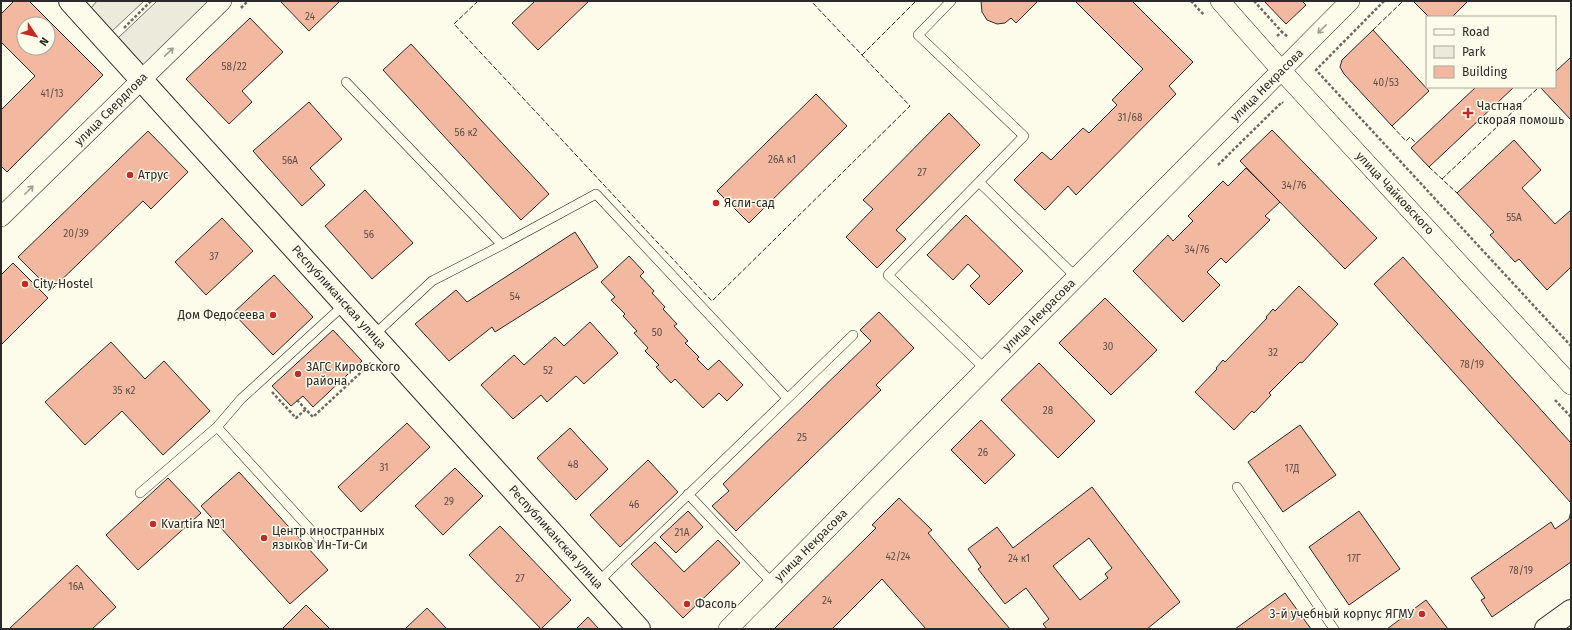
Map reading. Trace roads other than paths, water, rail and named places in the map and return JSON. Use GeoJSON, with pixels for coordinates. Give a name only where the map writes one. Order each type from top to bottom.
{"type":"FeatureCollection","features":[{"type":"Feature","properties":{"kind":"main road","name":"Республиканская улица"},"geometry":{"type":"LineString","coordinates":[[76,3],[141,79],[639,629]]}},
{"type":"Feature","properties":{"kind":"main road"},"geometry":{"type":"LineString","coordinates":[[1546,629],[1571,611]]}},
{"type":"Feature","properties":{"kind":"street","name":"улица Свердлова"},"geometry":{"type":"LineString","coordinates":[[2,214],[222,1]]}},
{"type":"Feature","properties":{"kind":"street","name":"улица Чайковского"},"geometry":{"type":"LineString","coordinates":[[1220,1],[1281,70],[1571,385]]}},
{"type":"Feature","properties":{"kind":"street","name":"улица Некрасова"},"geometry":{"type":"LineString","coordinates":[[728,629],[1350,1]]}},
{"type":"Feature","properties":{"kind":"lane"},"geometry":{"type":"LineString","coordinates":[[951,1],[918,35],[1024,136],[888,275],[985,369]]}},
{"type":"Feature","properties":{"kind":"lane"},"geometry":{"type":"LineString","coordinates":[[346,82],[502,245]]}},
{"type":"Feature","properties":{"kind":"lane"},"geometry":{"type":"LineString","coordinates":[[979,182],[1076,277]]}},
{"type":"Feature","properties":{"kind":"lane"},"geometry":{"type":"LineString","coordinates":[[380,342],[432,281],[596,194],[787,398]]}},
{"type":"Feature","properties":{"kind":"lane"},"geometry":{"type":"LineString","coordinates":[[140,493],[217,428],[241,399],[345,304]]}},
{"type":"Feature","properties":{"kind":"lane"},"geometry":{"type":"LineString","coordinates":[[597,583],[853,335]]}},
{"type":"Feature","properties":{"kind":"lane"},"geometry":{"type":"LineString","coordinates":[[217,428],[319,539]]}},
{"type":"Feature","properties":{"kind":"lane"},"geometry":{"type":"LineString","coordinates":[[1237,487],[1334,629]]}},
{"type":"Feature","properties":{"kind":"lane"},"geometry":{"type":"LineString","coordinates":[[688,494],[773,584]]}},
{"type":"Feature","properties":{"kind":"place","name":"Частная скорая помошь"},"geometry":{"type":"Point","coordinates":[1468,113]}},
{"type":"Feature","properties":{"kind":"place","name":"Атрус"},"geometry":{"type":"Point","coordinates":[130,175]}},
{"type":"Feature","properties":{"kind":"place","name":"Ясли-сад"},"geometry":{"type":"Point","coordinates":[716,203]}},
{"type":"Feature","properties":{"kind":"place","name":"City-Hostel"},"geometry":{"type":"Point","coordinates":[25,284]}},
{"type":"Feature","properties":{"kind":"place","name":"Дом Федосеева"},"geometry":{"type":"Point","coordinates":[273,315]}},
{"type":"Feature","properties":{"kind":"place","name":"ЗАГС Кировского района"},"geometry":{"type":"Point","coordinates":[298,374]}},
{"type":"Feature","properties":{"kind":"place","name":"Kvartira №1"},"geometry":{"type":"Point","coordinates":[153,524]}},
{"type":"Feature","properties":{"kind":"place","name":"Центр иностранных языков Ин-Ти-Си"},"geometry":{"type":"Point","coordinates":[264,538]}},
{"type":"Feature","properties":{"kind":"place","name":"Фасоль"},"geometry":{"type":"Point","coordinates":[687,604]}},
{"type":"Feature","properties":{"kind":"place","name":"3-й учебный корпус ЯГМУ"},"geometry":{"type":"Point","coordinates":[1422,614]}}]}
